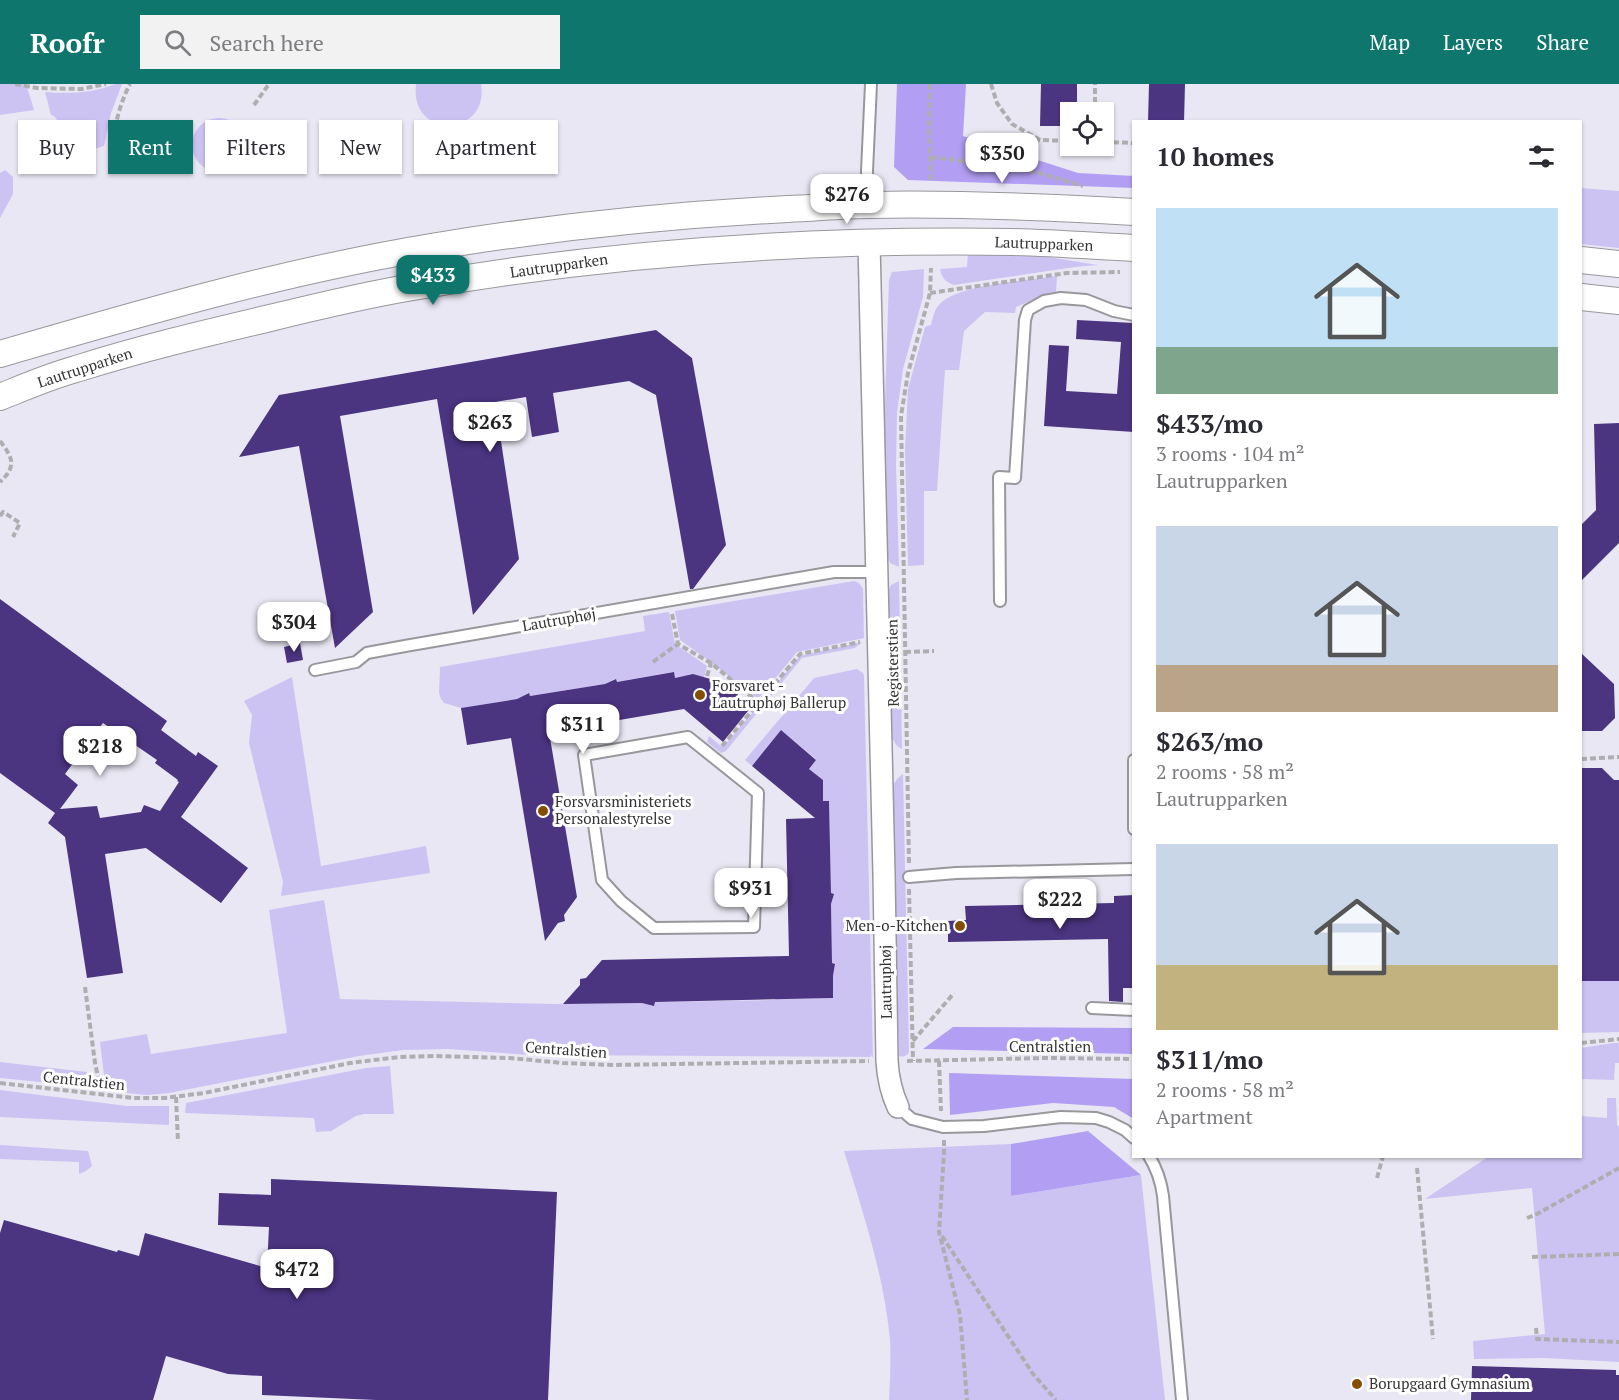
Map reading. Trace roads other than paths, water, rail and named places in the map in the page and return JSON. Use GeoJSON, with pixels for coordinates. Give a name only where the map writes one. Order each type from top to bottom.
{"type":"FeatureCollection","features":[{"type":"Feature","properties":{"kind":"street"},"geometry":{"type":"LineString","coordinates":[[0,354],[182,302],[294,275],[436,246],[569,227],[705,214],[868,205],[978,205],[1132,213]]}},
{"type":"Feature","properties":{"kind":"street","name":"Lautruphøj"},"geometry":{"type":"LineString","coordinates":[[868,205],[887,1061],[888,1080],[898,1107]]}},
{"type":"Feature","properties":{"kind":"street","name":"Lautrupparken"},"geometry":{"type":"LineString","coordinates":[[0,397],[73,369],[166,343],[334,303],[413,287],[633,256],[706,250],[869,243],[1014,242],[1129,260]]}},
{"type":"Feature","properties":{"kind":"street"},"geometry":{"type":"LineString","coordinates":[[1582,260],[1619,264]]}},
{"type":"Feature","properties":{"kind":"street"},"geometry":{"type":"LineString","coordinates":[[1582,297],[1619,301]]}},
{"type":"Feature","properties":{"kind":"lane"},"geometry":{"type":"LineString","coordinates":[[868,205],[867,171],[871,84]]}},
{"type":"Feature","properties":{"kind":"lane"},"geometry":{"type":"LineString","coordinates":[[1000,601],[999,477],[1015,477],[1025,320],[1028,310],[1044,301],[1061,298],[1086,300],[1114,311],[1132,315]]}},
{"type":"Feature","properties":{"kind":"lane","name":"Lautruphøj"},"geometry":{"type":"LineString","coordinates":[[315,670],[356,662],[367,653],[834,572],[877,572]]}},
{"type":"Feature","properties":{"kind":"lane"},"geometry":{"type":"LineString","coordinates":[[688,737],[758,793],[754,927],[654,928],[621,901],[602,880],[584,755],[688,737]]}},
{"type":"Feature","properties":{"kind":"lane"},"geometry":{"type":"LineString","coordinates":[[909,877],[956,873],[1132,868]]}},
{"type":"Feature","properties":{"kind":"lane"},"geometry":{"type":"LineString","coordinates":[[1092,1008],[1132,1010]]}},
{"type":"Feature","properties":{"kind":"lane","name":"Lautruphøj"},"geometry":{"type":"LineString","coordinates":[[898,1107],[912,1119],[943,1127],[984,1126],[1079,1117],[1096,1118],[1109,1122],[1132,1136]]}},
{"type":"Feature","properties":{"kind":"lane"},"geometry":{"type":"LineString","coordinates":[[1150,1158],[1161,1180],[1182,1400]]}},
{"type":"Feature","properties":{"kind":"place","name":"Forsvaret - Lautruphøj Ballerup"},"geometry":{"type":"Point","coordinates":[700,695]}},
{"type":"Feature","properties":{"kind":"place","name":"Forsvarsministeriets Personalestyrelse"},"geometry":{"type":"Point","coordinates":[543,811]}},
{"type":"Feature","properties":{"kind":"place","name":"Men-o-Kitchen"},"geometry":{"type":"Point","coordinates":[960,926]}},
{"type":"Feature","properties":{"kind":"place","name":"Borupgaard Gymnasium"},"geometry":{"type":"Point","coordinates":[1357,1384]}}]}
